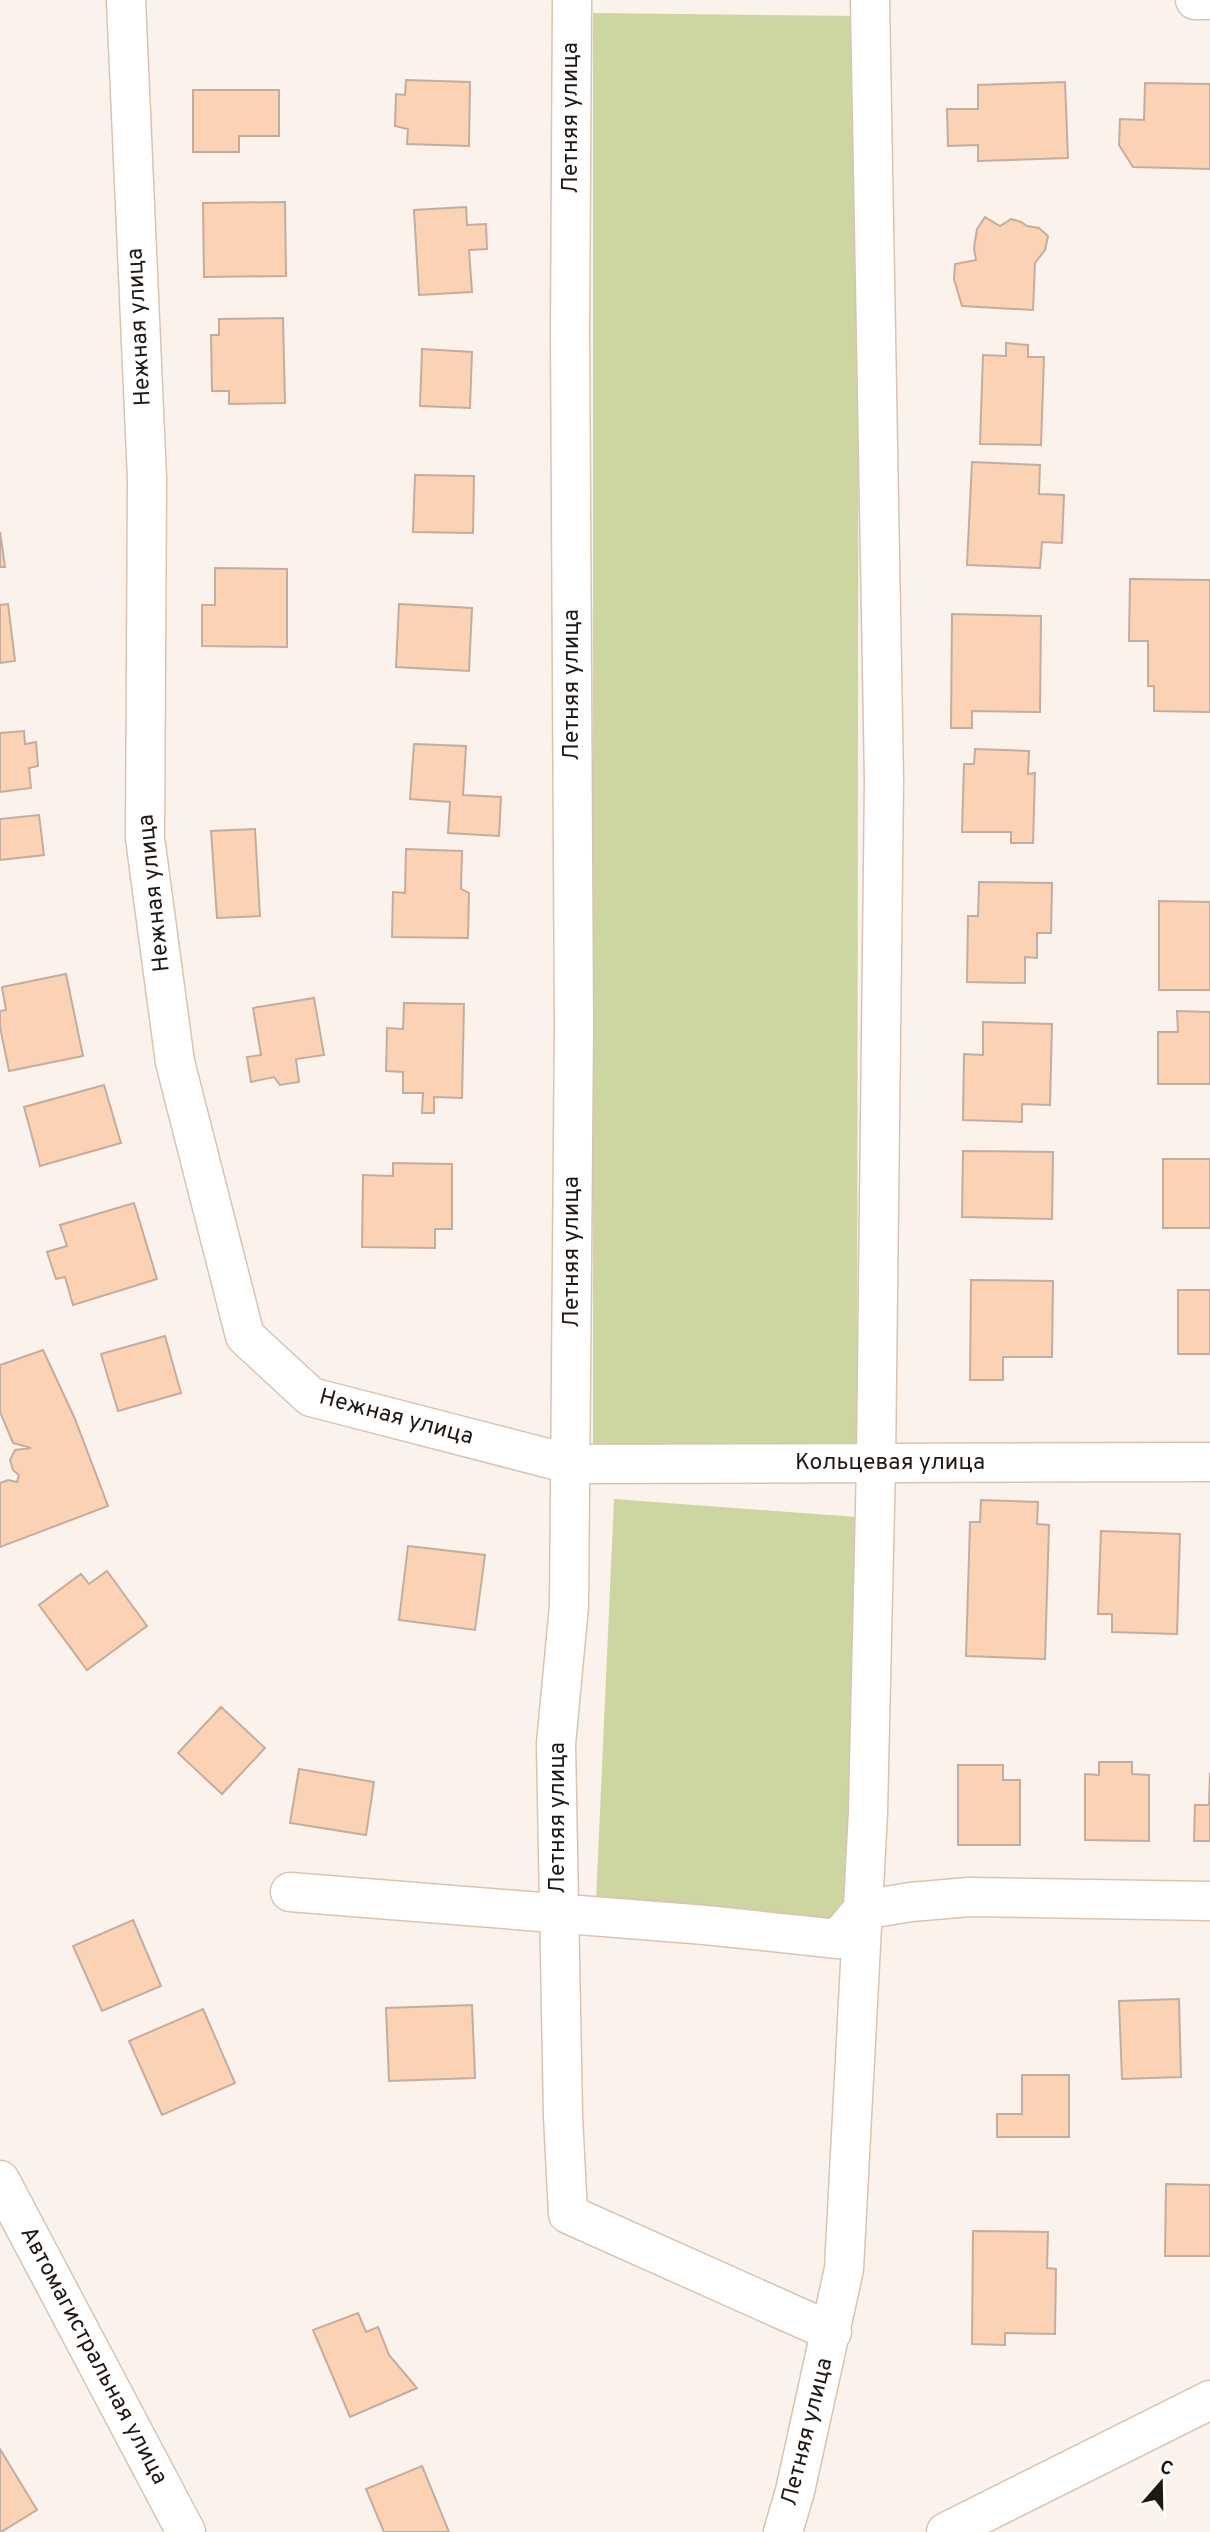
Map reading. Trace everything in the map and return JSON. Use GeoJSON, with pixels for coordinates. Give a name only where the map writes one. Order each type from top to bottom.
{"type":"FeatureCollection","features":[{"type":"Feature","properties":{"kind":"street","name":"Нежная улица"},"geometry":{"type":"LineString","coordinates":[[126,0],[147,479],[145,838],[175,1062],[246,1336],[311,1397],[570,1464]]}},
{"type":"Feature","properties":{"kind":"street","name":"Летняя улица"},"geometry":{"type":"LineString","coordinates":[[572,0],[570,346],[574,1026],[569,1605],[556,1744],[562,2116],[568,2214],[831,2332]]}},
{"type":"Feature","properties":{"kind":"street","name":"Летняя улица"},"geometry":{"type":"LineString","coordinates":[[783,2532],[795,2491],[844,2269],[869,1812],[884,781],[870,0]]}},
{"type":"Feature","properties":{"kind":"street"},"geometry":{"type":"LineString","coordinates":[[1195,0],[1210,0]]}},
{"type":"Feature","properties":{"kind":"street","name":"Кольцевая улица"},"geometry":{"type":"LineString","coordinates":[[570,1464],[1210,1462]]}},
{"type":"Feature","properties":{"kind":"street"},"geometry":{"type":"LineString","coordinates":[[290,1892],[838,1938],[862,1910],[911,1902],[969,1897],[1210,1901]]}},
{"type":"Feature","properties":{"kind":"street","name":"Автомагистральная улица"},"geometry":{"type":"LineString","coordinates":[[0,2180],[186,2532]]}},
{"type":"Feature","properties":{"kind":"street"},"geometry":{"type":"LineString","coordinates":[[946,2532],[1210,2400]]}},
{"type":"Feature","properties":{"kind":"green space"},"geometry":{"type":"Polygon","coordinates":[[[593,13],[859,16],[857,1445],[593,1445],[593,13]]]}},
{"type":"Feature","properties":{"kind":"green space"},"geometry":{"type":"Polygon","coordinates":[[[614,1499],[856,1517],[848,1952],[595,1923],[614,1499]]]}},
{"type":"Feature","properties":{"kind":"building"},"geometry":{"type":"Polygon","coordinates":[[[406,80],[470,82],[469,146],[407,144],[408,129],[395,126],[396,94],[405,95],[406,80]]]}},
{"type":"Feature","properties":{"kind":"building"},"geometry":{"type":"Polygon","coordinates":[[[1065,82],[1068,158],[978,161],[978,145],[948,146],[947,109],[978,109],[978,85],[1065,82]]]}},
{"type":"Feature","properties":{"kind":"building"},"geometry":{"type":"Polygon","coordinates":[[[1145,83],[1210,84],[1210,169],[1133,167],[1119,145],[1120,119],[1144,120],[1145,83]]]}},
{"type":"Feature","properties":{"kind":"building"},"geometry":{"type":"Polygon","coordinates":[[[193,90],[279,90],[279,136],[239,136],[239,152],[193,152],[193,90]]]}},
{"type":"Feature","properties":{"kind":"building"},"geometry":{"type":"Polygon","coordinates":[[[285,202],[286,276],[204,277],[203,203],[285,202]]]}},
{"type":"Feature","properties":{"kind":"building"},"geometry":{"type":"Polygon","coordinates":[[[466,207],[467,225],[486,224],[487,249],[469,250],[472,292],[419,295],[414,210],[466,207]]]}},
{"type":"Feature","properties":{"kind":"building"},"geometry":{"type":"Polygon","coordinates":[[[985,217],[1000,226],[1011,219],[1021,222],[1039,228],[1048,236],[1045,250],[1035,263],[1033,310],[962,306],[954,279],[955,264],[976,260],[974,248],[977,229],[985,217]]]}},
{"type":"Feature","properties":{"kind":"building"},"geometry":{"type":"Polygon","coordinates":[[[283,318],[285,403],[229,404],[229,391],[212,391],[211,335],[219,335],[219,319],[283,318]]]}},
{"type":"Feature","properties":{"kind":"building"},"geometry":{"type":"Polygon","coordinates":[[[1006,343],[1028,345],[1028,357],[1044,357],[1041,445],[980,444],[983,355],[1006,356],[1006,343]]]}},
{"type":"Feature","properties":{"kind":"building"},"geometry":{"type":"Polygon","coordinates":[[[422,349],[472,352],[470,408],[420,406],[422,349]]]}},
{"type":"Feature","properties":{"kind":"building"},"geometry":{"type":"Polygon","coordinates":[[[972,462],[1040,465],[1039,494],[1064,495],[1062,543],[1042,542],[1040,568],[967,565],[972,462]]]}},
{"type":"Feature","properties":{"kind":"building"},"geometry":{"type":"Polygon","coordinates":[[[415,475],[474,476],[473,533],[413,532],[415,475]]]}},
{"type":"Feature","properties":{"kind":"building"},"geometry":{"type":"Polygon","coordinates":[[[0,532],[5,567],[0,567],[0,532]]]}},
{"type":"Feature","properties":{"kind":"building"},"geometry":{"type":"Polygon","coordinates":[[[215,568],[287,569],[287,647],[202,646],[202,605],[215,605],[215,568]]]}},
{"type":"Feature","properties":{"kind":"building"},"geometry":{"type":"Polygon","coordinates":[[[1130,579],[1210,580],[1210,712],[1154,711],[1154,686],[1148,686],[1148,641],[1129,641],[1130,579]]]}},
{"type":"Feature","properties":{"kind":"building"},"geometry":{"type":"Polygon","coordinates":[[[8,604],[15,661],[0,663],[0,605],[8,604]]]}},
{"type":"Feature","properties":{"kind":"building"},"geometry":{"type":"Polygon","coordinates":[[[399,604],[472,608],[469,671],[396,667],[399,604]]]}},
{"type":"Feature","properties":{"kind":"building"},"geometry":{"type":"Polygon","coordinates":[[[952,614],[1041,616],[1040,712],[972,711],[972,728],[951,728],[952,614]]]}},
{"type":"Feature","properties":{"kind":"building"},"geometry":{"type":"Polygon","coordinates":[[[24,731],[25,744],[36,742],[38,766],[29,768],[31,788],[0,792],[0,733],[24,731]]]}},
{"type":"Feature","properties":{"kind":"building"},"geometry":{"type":"Polygon","coordinates":[[[414,744],[466,746],[463,795],[501,797],[499,836],[448,833],[450,802],[410,799],[414,744]]]}},
{"type":"Feature","properties":{"kind":"building"},"geometry":{"type":"Polygon","coordinates":[[[975,749],[1029,751],[1028,774],[1035,773],[1033,843],[1011,843],[1011,832],[962,832],[964,764],[974,764],[975,749]]]}},
{"type":"Feature","properties":{"kind":"building"},"geometry":{"type":"Polygon","coordinates":[[[39,815],[44,855],[0,860],[0,819],[39,815]]]}},
{"type":"Feature","properties":{"kind":"building"},"geometry":{"type":"Polygon","coordinates":[[[255,829],[260,916],[217,918],[211,831],[255,829]]]}},
{"type":"Feature","properties":{"kind":"building"},"geometry":{"type":"Polygon","coordinates":[[[406,849],[462,851],[461,889],[469,893],[468,938],[392,937],[393,892],[405,893],[406,849]]]}},
{"type":"Feature","properties":{"kind":"building"},"geometry":{"type":"Polygon","coordinates":[[[979,882],[1052,883],[1051,933],[1037,933],[1037,958],[1025,957],[1025,983],[967,982],[968,916],[978,916],[979,882]]]}},
{"type":"Feature","properties":{"kind":"building"},"geometry":{"type":"Polygon","coordinates":[[[1159,901],[1210,902],[1210,990],[1159,990],[1159,901]]]}},
{"type":"Feature","properties":{"kind":"building"},"geometry":{"type":"Polygon","coordinates":[[[66,974],[83,1056],[9,1071],[0,1027],[0,1011],[6,1010],[2,987],[66,974]]]}},
{"type":"Feature","properties":{"kind":"building"},"geometry":{"type":"Polygon","coordinates":[[[314,998],[324,1055],[296,1059],[299,1082],[280,1085],[274,1077],[251,1082],[247,1057],[261,1055],[253,1008],[314,998]]]}},
{"type":"Feature","properties":{"kind":"building"},"geometry":{"type":"Polygon","coordinates":[[[404,1003],[464,1004],[462,1098],[434,1097],[434,1113],[422,1113],[423,1093],[403,1093],[403,1072],[386,1071],[387,1028],[403,1029],[404,1003]]]}},
{"type":"Feature","properties":{"kind":"building"},"geometry":{"type":"Polygon","coordinates":[[[1177,1011],[1210,1012],[1210,1084],[1158,1084],[1158,1032],[1178,1032],[1177,1011]]]}},
{"type":"Feature","properties":{"kind":"building"},"geometry":{"type":"Polygon","coordinates":[[[983,1022],[1052,1024],[1050,1105],[1022,1104],[1022,1122],[963,1120],[964,1054],[983,1055],[983,1022]]]}},
{"type":"Feature","properties":{"kind":"building"},"geometry":{"type":"Polygon","coordinates":[[[104,1085],[121,1143],[40,1166],[24,1107],[104,1085]]]}},
{"type":"Feature","properties":{"kind":"building"},"geometry":{"type":"Polygon","coordinates":[[[963,1151],[1053,1152],[1052,1219],[962,1217],[963,1151]]]}},
{"type":"Feature","properties":{"kind":"building"},"geometry":{"type":"Polygon","coordinates":[[[1163,1159],[1210,1159],[1210,1228],[1163,1228],[1163,1159]]]}},
{"type":"Feature","properties":{"kind":"building"},"geometry":{"type":"Polygon","coordinates":[[[393,1163],[452,1164],[452,1229],[435,1229],[435,1248],[362,1247],[363,1175],[393,1176],[393,1163]]]}},
{"type":"Feature","properties":{"kind":"building"},"geometry":{"type":"Polygon","coordinates":[[[134,1203],[157,1279],[73,1305],[65,1277],[56,1279],[47,1252],[67,1246],[60,1225],[134,1203]]]}},
{"type":"Feature","properties":{"kind":"building"},"geometry":{"type":"Polygon","coordinates":[[[971,1280],[1053,1281],[1052,1357],[1003,1357],[1003,1380],[970,1380],[971,1280]]]}},
{"type":"Feature","properties":{"kind":"building"},"geometry":{"type":"Polygon","coordinates":[[[1178,1290],[1210,1290],[1210,1354],[1178,1354],[1178,1290]]]}},
{"type":"Feature","properties":{"kind":"building"},"geometry":{"type":"Polygon","coordinates":[[[165,1336],[181,1393],[118,1411],[101,1354],[165,1336]]]}},
{"type":"Feature","properties":{"kind":"building"},"geometry":{"type":"Polygon","coordinates":[[[43,1350],[75,1419],[108,1506],[0,1547],[0,1483],[8,1480],[17,1482],[19,1475],[13,1470],[10,1460],[15,1450],[31,1448],[13,1443],[0,1412],[0,1365],[43,1350]]]}},
{"type":"Feature","properties":{"kind":"building"},"geometry":{"type":"Polygon","coordinates":[[[981,1500],[1038,1502],[1037,1524],[1049,1525],[1045,1659],[966,1656],[970,1522],[980,1522],[981,1500]]]}},
{"type":"Feature","properties":{"kind":"building"},"geometry":{"type":"Polygon","coordinates":[[[1101,1531],[1180,1534],[1177,1634],[1112,1632],[1112,1614],[1098,1614],[1101,1531]]]}},
{"type":"Feature","properties":{"kind":"building"},"geometry":{"type":"Polygon","coordinates":[[[408,1546],[485,1555],[475,1630],[399,1620],[408,1546]]]}},
{"type":"Feature","properties":{"kind":"building"},"geometry":{"type":"Polygon","coordinates":[[[107,1571],[147,1626],[87,1670],[39,1605],[81,1574],[89,1584],[107,1571]]]}},
{"type":"Feature","properties":{"kind":"building"},"geometry":{"type":"Polygon","coordinates":[[[221,1707],[265,1748],[222,1794],[178,1753],[221,1707]]]}},
{"type":"Feature","properties":{"kind":"building"},"geometry":{"type":"Polygon","coordinates":[[[1099,1762],[1132,1762],[1132,1774],[1149,1775],[1149,1841],[1085,1840],[1085,1774],[1099,1775],[1099,1762]]]}},
{"type":"Feature","properties":{"kind":"building"},"geometry":{"type":"Polygon","coordinates":[[[958,1765],[1003,1765],[1003,1780],[1020,1780],[1020,1845],[958,1845],[958,1765]]]}},
{"type":"Feature","properties":{"kind":"building"},"geometry":{"type":"Polygon","coordinates":[[[299,1769],[374,1782],[366,1835],[290,1823],[299,1769]]]}},
{"type":"Feature","properties":{"kind":"building"},"geometry":{"type":"Polygon","coordinates":[[[1210,1773],[1210,1841],[1194,1841],[1195,1805],[1209,1805],[1210,1773]]]}},
{"type":"Feature","properties":{"kind":"building"},"geometry":{"type":"Polygon","coordinates":[[[133,1920],[161,1986],[102,2011],[73,1946],[133,1920]]]}},
{"type":"Feature","properties":{"kind":"building"},"geometry":{"type":"Polygon","coordinates":[[[1179,1999],[1181,2077],[1122,2079],[1119,2001],[1179,1999]]]}},
{"type":"Feature","properties":{"kind":"building"},"geometry":{"type":"Polygon","coordinates":[[[472,2005],[475,2078],[389,2081],[386,2008],[472,2005]]]}},
{"type":"Feature","properties":{"kind":"building"},"geometry":{"type":"Polygon","coordinates":[[[203,2009],[235,2083],[162,2115],[129,2041],[203,2009]]]}},
{"type":"Feature","properties":{"kind":"building"},"geometry":{"type":"Polygon","coordinates":[[[1022,2075],[1069,2075],[1069,2137],[997,2137],[997,2114],[1022,2114],[1022,2075]]]}},
{"type":"Feature","properties":{"kind":"building"},"geometry":{"type":"Polygon","coordinates":[[[1166,2184],[1210,2185],[1210,2256],[1165,2256],[1166,2184]]]}},
{"type":"Feature","properties":{"kind":"building"},"geometry":{"type":"Polygon","coordinates":[[[973,2231],[1048,2232],[1047,2268],[1056,2269],[1055,2334],[1005,2333],[1005,2345],[972,2344],[973,2231]]]}},
{"type":"Feature","properties":{"kind":"building"},"geometry":{"type":"Polygon","coordinates":[[[358,2313],[366,2332],[378,2327],[389,2355],[417,2388],[350,2417],[313,2330],[358,2313]]]}},
{"type":"Feature","properties":{"kind":"building"},"geometry":{"type":"Polygon","coordinates":[[[0,2449],[37,2510],[1,2532],[0,2532],[0,2449]]]}},
{"type":"Feature","properties":{"kind":"building"},"geometry":{"type":"Polygon","coordinates":[[[422,2466],[449,2532],[384,2532],[366,2489],[422,2466]]]}}]}
